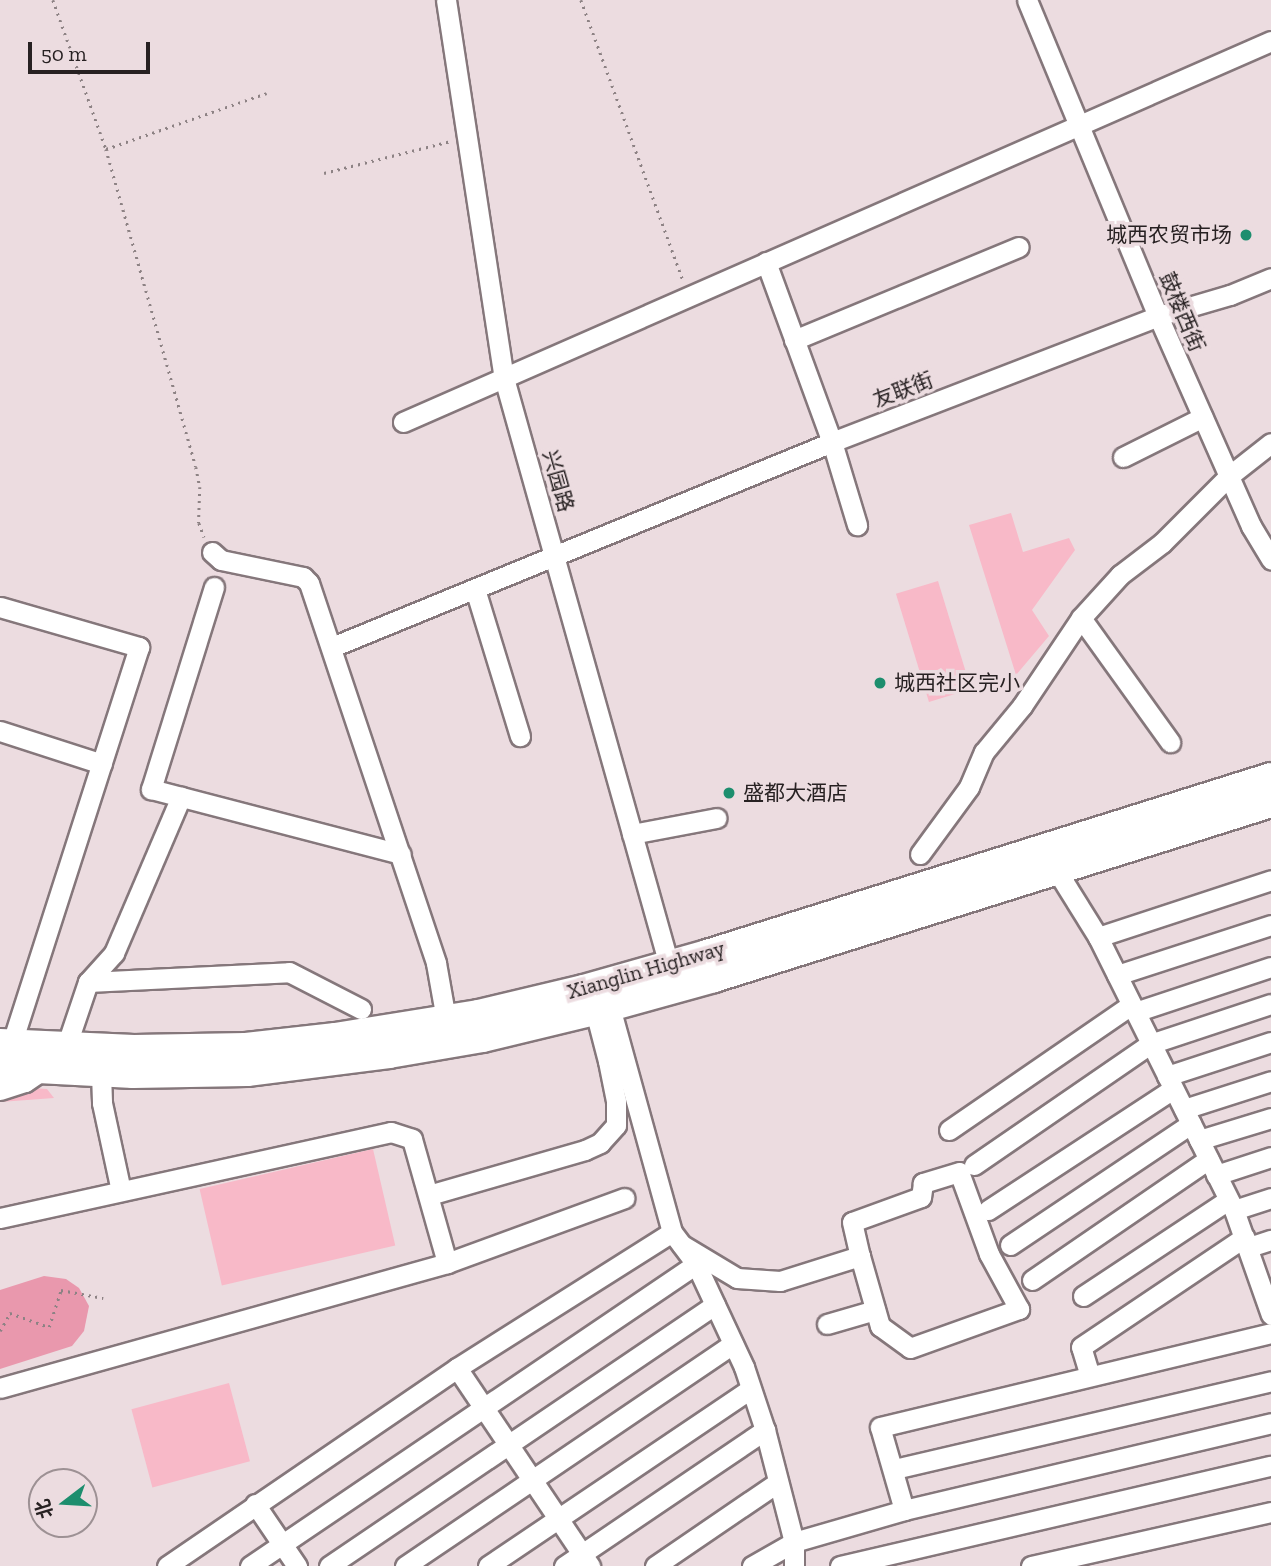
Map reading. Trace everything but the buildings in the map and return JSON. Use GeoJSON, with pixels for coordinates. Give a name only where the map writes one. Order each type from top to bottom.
{"type":"FeatureCollection","features":[{"type":"Feature","properties":{"kind":"highway","name":"Xianglin Highway"},"geometry":{"type":"LineString","coordinates":[[4,1051],[66,1047],[246,1047],[446,1020],[531,1002],[669,965],[1271,778]]}},
{"type":"Feature","properties":{"kind":"highway","name":"Xianglin Highway"},"geometry":{"type":"LineString","coordinates":[[4,1051],[43,1070],[210,1073],[324,1063],[460,1042],[602,1009],[1271,803]]}},
{"type":"Feature","properties":{"kind":"street","name":"兴园路"},"geometry":{"type":"LineString","coordinates":[[446,0],[504,378],[669,965]]}},
{"type":"Feature","properties":{"kind":"street","name":"鼓楼西街"},"geometry":{"type":"LineString","coordinates":[[1027,0],[1158,316],[1251,526],[1271,559]]}},
{"type":"Feature","properties":{"kind":"street"},"geometry":{"type":"LineString","coordinates":[[403,422],[1271,41]]}},
{"type":"Feature","properties":{"kind":"street"},"geometry":{"type":"LineString","coordinates":[[794,340],[1019,247]]}},
{"type":"Feature","properties":{"kind":"street"},"geometry":{"type":"LineString","coordinates":[[766,262],[832,442],[857,525]]}},
{"type":"Feature","properties":{"kind":"street","name":"友联街"},"geometry":{"type":"LineString","coordinates":[[332,647],[832,442],[1158,316],[1230,295],[1271,278]]}},
{"type":"Feature","properties":{"kind":"street"},"geometry":{"type":"LineString","coordinates":[[1123,457],[1203,416]]}},
{"type":"Feature","properties":{"kind":"street"},"geometry":{"type":"LineString","coordinates":[[920,854],[969,787],[985,751],[1022,706],[1081,618],[1120,575],[1162,543],[1230,476],[1271,443]]}},
{"type":"Feature","properties":{"kind":"street"},"geometry":{"type":"LineString","coordinates":[[212,552],[221,560],[239,566],[303,577],[315,597],[436,963],[446,1020]]}},
{"type":"Feature","properties":{"kind":"street"},"geometry":{"type":"LineString","coordinates":[[214,587],[151,789],[401,854]]}},
{"type":"Feature","properties":{"kind":"street"},"geometry":{"type":"LineString","coordinates":[[475,589],[520,736]]}},
{"type":"Feature","properties":{"kind":"street"},"geometry":{"type":"LineString","coordinates":[[0,607],[139,647],[4,1051]]}},
{"type":"Feature","properties":{"kind":"street"},"geometry":{"type":"LineString","coordinates":[[1081,618],[1170,742]]}},
{"type":"Feature","properties":{"kind":"street"},"geometry":{"type":"LineString","coordinates":[[0,731],[102,764]]}},
{"type":"Feature","properties":{"kind":"street"},"geometry":{"type":"LineString","coordinates":[[66,1047],[88,982],[114,953],[181,797]]}},
{"type":"Feature","properties":{"kind":"street"},"geometry":{"type":"LineString","coordinates":[[632,834],[717,818]]}},
{"type":"Feature","properties":{"kind":"street"},"geometry":{"type":"LineString","coordinates":[[1057,871],[1098,937],[1213,1167],[1266,1281],[1271,1315]]}},
{"type":"Feature","properties":{"kind":"street"},"geometry":{"type":"LineString","coordinates":[[1098,937],[1271,880]]}},
{"type":"Feature","properties":{"kind":"street"},"geometry":{"type":"LineString","coordinates":[[1117,975],[1271,925]]}},
{"type":"Feature","properties":{"kind":"street"},"geometry":{"type":"LineString","coordinates":[[949,1130],[1133,1008],[1271,967]]}},
{"type":"Feature","properties":{"kind":"street"},"geometry":{"type":"LineString","coordinates":[[88,982],[289,972],[361,1009]]}},
{"type":"Feature","properties":{"kind":"street"},"geometry":{"type":"LineString","coordinates":[[974,1165],[1150,1044],[1271,1004]]}},
{"type":"Feature","properties":{"kind":"street"},"geometry":{"type":"LineString","coordinates":[[429,1195],[600,1143],[616,1125],[616,1101],[602,1009]]}},
{"type":"Feature","properties":{"kind":"street"},"geometry":{"type":"LineString","coordinates":[[602,1009],[677,1238],[696,1264],[733,1344],[765,1430],[794,1542],[794,1566]]}},
{"type":"Feature","properties":{"kind":"street"},"geometry":{"type":"LineString","coordinates":[[988,1210],[1170,1083],[1271,1042]]}},
{"type":"Feature","properties":{"kind":"street"},"geometry":{"type":"LineString","coordinates":[[0,1090],[25,1082],[43,1070]]}},
{"type":"Feature","properties":{"kind":"street"},"geometry":{"type":"LineString","coordinates":[[101,1073],[102,1103],[121,1191]]}},
{"type":"Feature","properties":{"kind":"street"},"geometry":{"type":"LineString","coordinates":[[1010,1245],[1191,1125],[1271,1081]]}},
{"type":"Feature","properties":{"kind":"street"},"geometry":{"type":"LineString","coordinates":[[1191,1125],[1271,1118]]}},
{"type":"Feature","properties":{"kind":"street"},"geometry":{"type":"LineString","coordinates":[[0,1218],[391,1132],[412,1139],[447,1263]]}},
{"type":"Feature","properties":{"kind":"street"},"geometry":{"type":"LineString","coordinates":[[1032,1280],[1213,1167],[1271,1157]]}},
{"type":"Feature","properties":{"kind":"street"},"geometry":{"type":"LineString","coordinates":[[959,1172],[989,1254],[1019,1309],[910,1348],[880,1326],[860,1256],[852,1222],[921,1196],[923,1183],[959,1172]]}},
{"type":"Feature","properties":{"kind":"street"},"geometry":{"type":"LineString","coordinates":[[0,1388],[447,1263],[625,1198]]}},
{"type":"Feature","properties":{"kind":"street"},"geometry":{"type":"LineString","coordinates":[[1083,1296],[1231,1205],[1271,1198]]}},
{"type":"Feature","properties":{"kind":"street"},"geometry":{"type":"LineString","coordinates":[[677,1238],[737,1278],[780,1281],[860,1256]]}},
{"type":"Feature","properties":{"kind":"street"},"geometry":{"type":"LineString","coordinates":[[167,1566],[457,1368],[677,1238]]}},
{"type":"Feature","properties":{"kind":"street"},"geometry":{"type":"LineString","coordinates":[[1090,1376],[1081,1347],[1247,1242],[1271,1240]]}},
{"type":"Feature","properties":{"kind":"street"},"geometry":{"type":"LineString","coordinates":[[250,1566],[696,1264]]}},
{"type":"Feature","properties":{"kind":"street"},"geometry":{"type":"LineString","coordinates":[[329,1566],[715,1305]]}},
{"type":"Feature","properties":{"kind":"street"},"geometry":{"type":"LineString","coordinates":[[827,1324],[875,1310]]}},
{"type":"Feature","properties":{"kind":"street"},"geometry":{"type":"LineString","coordinates":[[904,1510],[880,1427],[1271,1333]]}},
{"type":"Feature","properties":{"kind":"street"},"geometry":{"type":"LineString","coordinates":[[405,1566],[733,1344]]}},
{"type":"Feature","properties":{"kind":"street"},"geometry":{"type":"LineString","coordinates":[[457,1368],[586,1560]]}},
{"type":"Feature","properties":{"kind":"street"},"geometry":{"type":"LineString","coordinates":[[894,1469],[1271,1381]]}},
{"type":"Feature","properties":{"kind":"street"},"geometry":{"type":"LineString","coordinates":[[488,1566],[750,1389]]}},
{"type":"Feature","properties":{"kind":"street"},"geometry":{"type":"LineString","coordinates":[[752,1566],[794,1542],[904,1510],[1271,1423]]}},
{"type":"Feature","properties":{"kind":"street"},"geometry":{"type":"LineString","coordinates":[[564,1566],[586,1560],[765,1430]]}},
{"type":"Feature","properties":{"kind":"street"},"geometry":{"type":"LineString","coordinates":[[840,1566],[1271,1466]]}},
{"type":"Feature","properties":{"kind":"street"},"geometry":{"type":"LineString","coordinates":[[655,1566],[779,1482]]}},
{"type":"Feature","properties":{"kind":"street"},"geometry":{"type":"LineString","coordinates":[[255,1504],[297,1566]]}},
{"type":"Feature","properties":{"kind":"street"},"geometry":{"type":"LineString","coordinates":[[1031,1566],[1271,1512]]}},
{"type":"Feature","properties":{"kind":"path"},"geometry":{"type":"LineString","coordinates":[[53,0],[106,149],[200,487],[199,523],[207,546],[212,552]]}},
{"type":"Feature","properties":{"kind":"path"},"geometry":{"type":"LineString","coordinates":[[581,0],[689,297]]}},
{"type":"Feature","properties":{"kind":"path"},"geometry":{"type":"LineString","coordinates":[[106,149],[267,93]]}},
{"type":"Feature","properties":{"kind":"path"},"geometry":{"type":"LineString","coordinates":[[324,173],[468,137]]}},
{"type":"Feature","properties":{"kind":"path"},"geometry":{"type":"LineString","coordinates":[[0,1331],[10,1313],[49,1327],[61,1290],[103,1298]]}},
{"type":"Feature","properties":{"kind":"shaded area"},"geometry":{"type":"Polygon","coordinates":[[[1011,513],[1023,552],[1069,538],[1075,550],[1032,610],[1049,636],[1016,675],[969,525],[1011,513]]]}},
{"type":"Feature","properties":{"kind":"shaded area"},"geometry":{"type":"Polygon","coordinates":[[[938,581],[971,689],[929,702],[896,594],[938,581]]]}},
{"type":"Feature","properties":{"kind":"shaded area"},"geometry":{"type":"Polygon","coordinates":[[[0,1086],[47,1089],[54,1098],[0,1102],[0,1086]]]}},
{"type":"Feature","properties":{"kind":"shaded area"},"geometry":{"type":"Polygon","coordinates":[[[373,1149],[395,1245],[222,1286],[200,1189],[373,1149]]]}},
{"type":"Feature","properties":{"kind":"shaded area"},"geometry":{"type":"Polygon","coordinates":[[[44,1276],[66,1279],[79,1288],[89,1306],[84,1331],[72,1346],[0,1369],[0,1290],[44,1276]]]}},
{"type":"Feature","properties":{"kind":"shaded area"},"geometry":{"type":"Polygon","coordinates":[[[229,1383],[250,1461],[152,1487],[131,1409],[229,1383]]]}},
{"type":"Feature","properties":{"kind":"place","name":"城西农贸市场"},"geometry":{"type":"Point","coordinates":[1246,235]}},
{"type":"Feature","properties":{"kind":"place","name":"城西社区完小"},"geometry":{"type":"Point","coordinates":[880,683]}},
{"type":"Feature","properties":{"kind":"place","name":"盛都大酒店"},"geometry":{"type":"Point","coordinates":[729,793]}}]}
